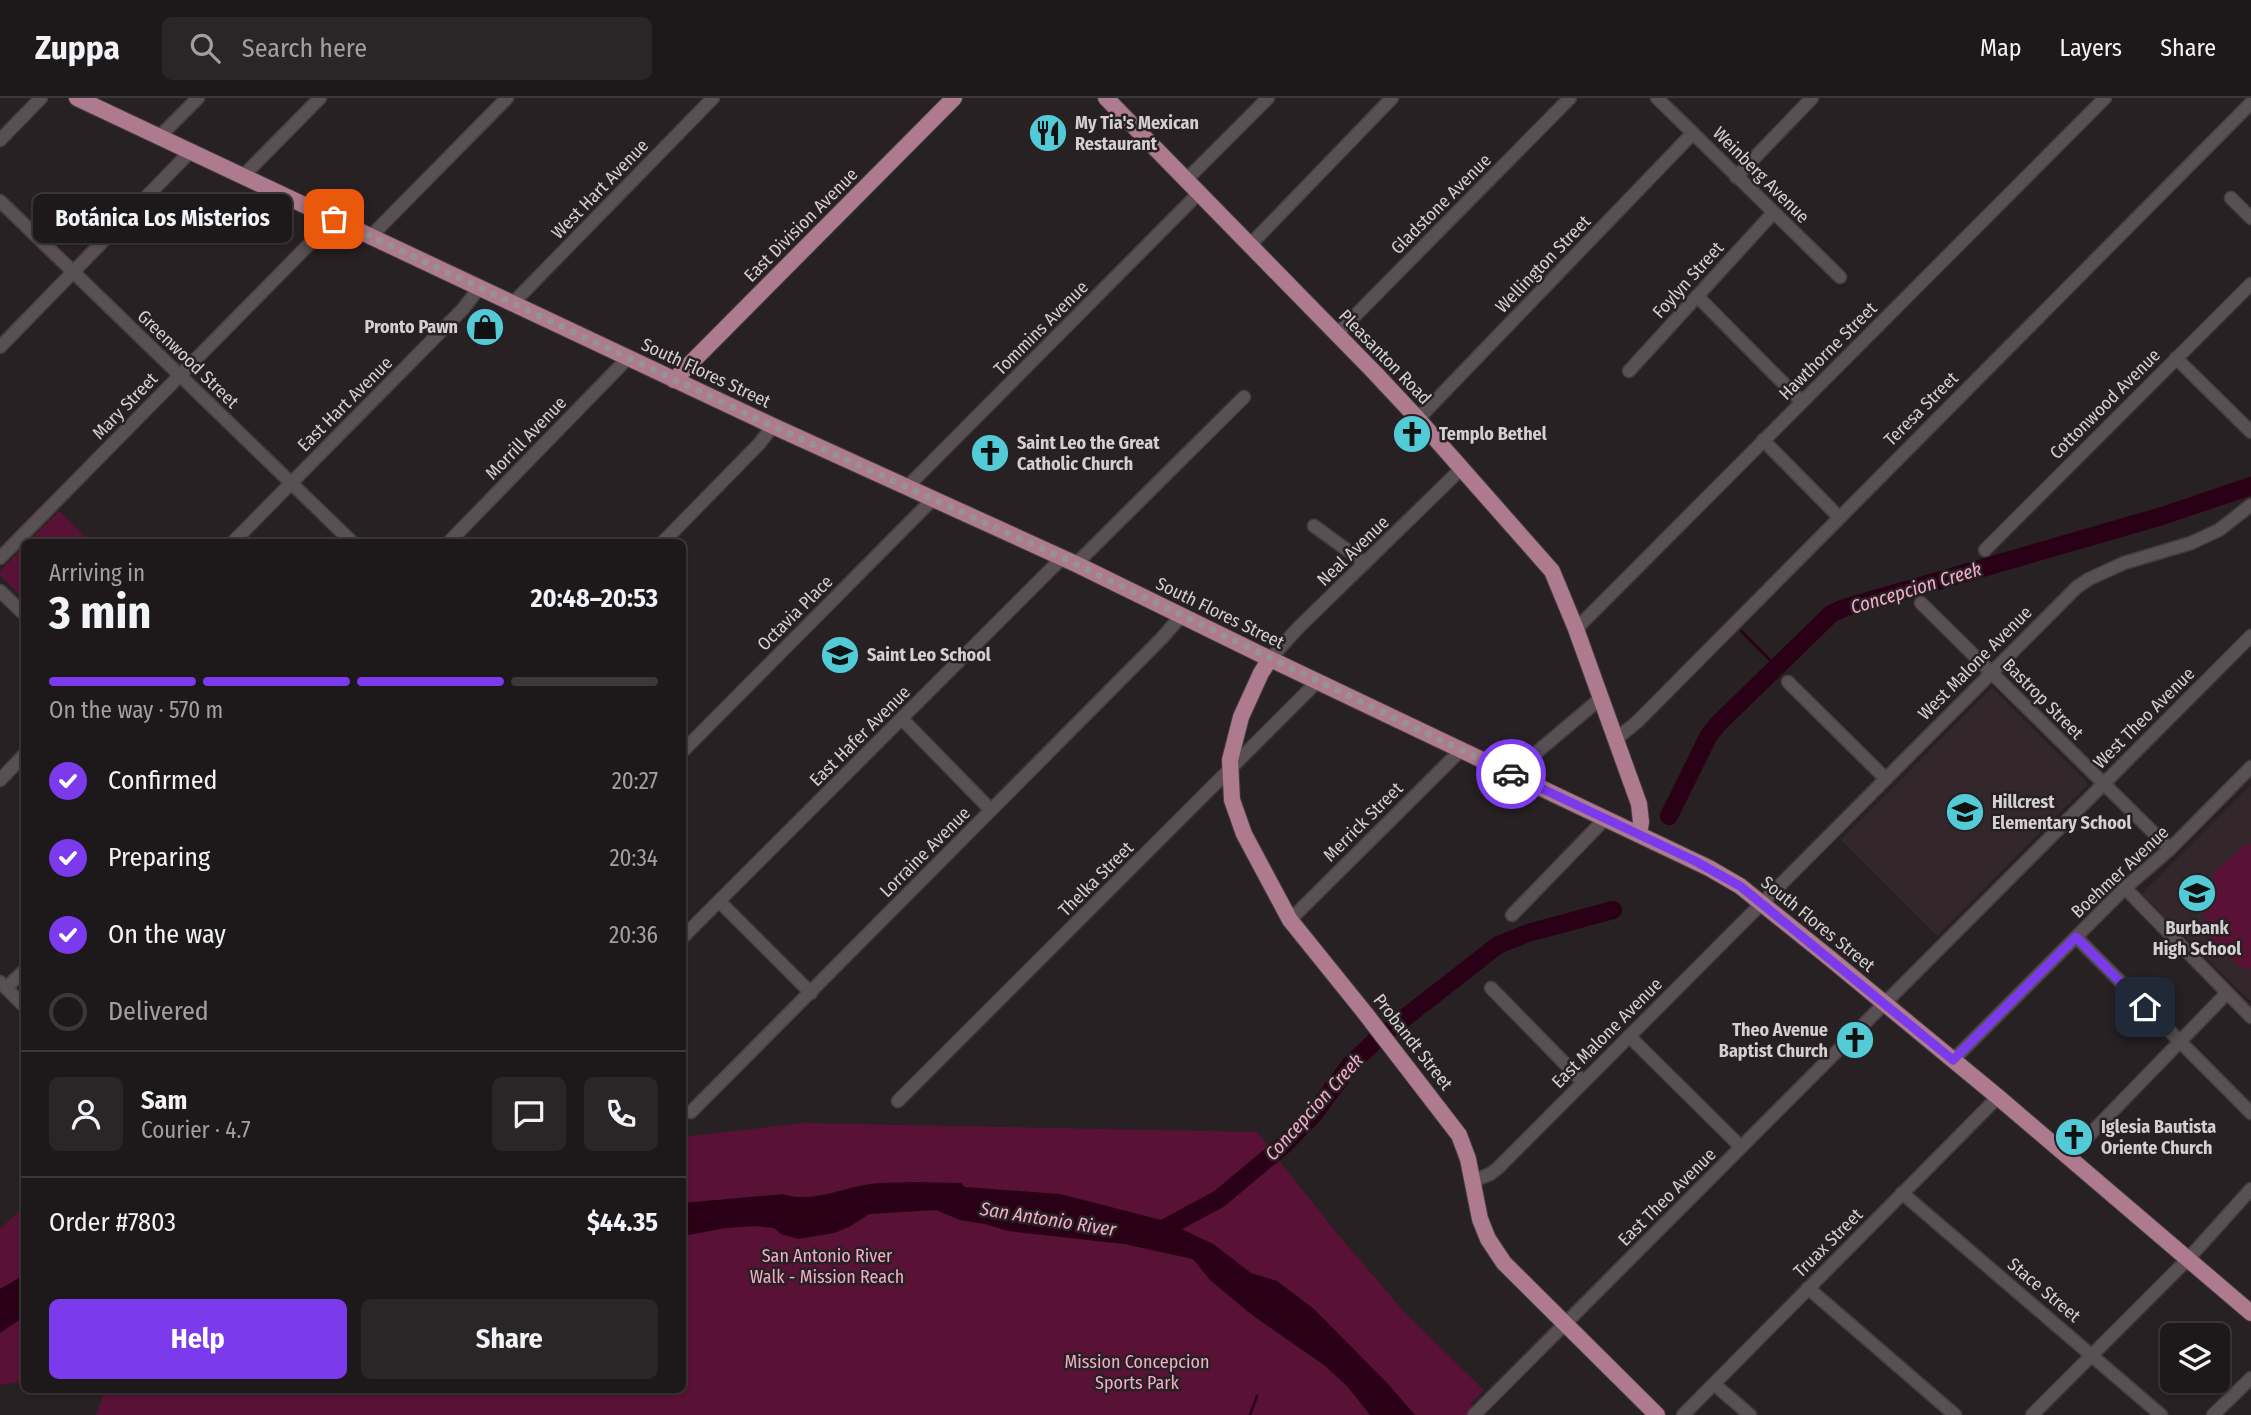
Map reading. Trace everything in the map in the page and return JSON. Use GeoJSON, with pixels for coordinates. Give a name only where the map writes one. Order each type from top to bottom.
{"type":"FeatureCollection","features":[{"type":"Feature","properties":{"kind":"main road","name":"South Flores Street"},"geometry":{"type":"LineString","coordinates":[[77,98],[674,380],[1069,561],[1709,868],[1761,902],[2069,1156],[2251,1313]]}},
{"type":"Feature","properties":{"kind":"main road","name":"East Division Avenue"},"geometry":{"type":"LineString","coordinates":[[674,380],[954,98]]}},
{"type":"Feature","properties":{"kind":"main road","name":"Pleasanton Road"},"geometry":{"type":"LineString","coordinates":[[1106,98],[1418,419],[1552,571],[1576,629],[1639,804],[1639,834]]}},
{"type":"Feature","properties":{"kind":"main road","name":"Probandt Street"},"geometry":{"type":"LineString","coordinates":[[1270,659],[1241,717],[1234,742],[1230,770],[1232,800],[1244,834],[1290,920],[1448,1118],[1464,1148],[1480,1219],[1492,1246],[1504,1263],[1657,1415]]}},
{"type":"Feature","properties":{"kind":"street"},"geometry":{"type":"LineString","coordinates":[[0,140],[41,98]]}},
{"type":"Feature","properties":{"kind":"street"},"geometry":{"type":"LineString","coordinates":[[159,137],[198,98]]}},
{"type":"Feature","properties":{"kind":"street"},"geometry":{"type":"LineString","coordinates":[[243,176],[320,98]]}},
{"type":"Feature","properties":{"kind":"street"},"geometry":{"type":"LineString","coordinates":[[370,237],[507,98]]}},
{"type":"Feature","properties":{"kind":"street","name":"West Hart Avenue"},"geometry":{"type":"LineString","coordinates":[[512,304],[713,98]]}},
{"type":"Feature","properties":{"kind":"street"},"geometry":{"type":"LineString","coordinates":[[1186,180],[1268,98]]}},
{"type":"Feature","properties":{"kind":"street"},"geometry":{"type":"LineString","coordinates":[[1249,246],[1392,98]]}},
{"type":"Feature","properties":{"kind":"street","name":"Gladstone Avenue"},"geometry":{"type":"LineString","coordinates":[[1336,334],[1570,98]]}},
{"type":"Feature","properties":{"kind":"street","name":"Weinberg Avenue"},"geometry":{"type":"LineString","coordinates":[[1657,98],[1840,277]]}},
{"type":"Feature","properties":{"kind":"street"},"geometry":{"type":"LineString","coordinates":[[1736,177],[1812,98]]}},
{"type":"Feature","properties":{"kind":"street","name":"Hawthorne Street"},"geometry":{"type":"LineString","coordinates":[[1576,629],[2105,98]]}},
{"type":"Feature","properties":{"kind":"street","name":"Teresa Street"},"geometry":{"type":"LineString","coordinates":[[1616,738],[1637,722],[2251,103]]}},
{"type":"Feature","properties":{"kind":"street","name":"Wellington Street"},"geometry":{"type":"LineString","coordinates":[[1418,419],[1693,133]]}},
{"type":"Feature","properties":{"kind":"street"},"geometry":{"type":"LineString","coordinates":[[0,347],[191,151]]}},
{"type":"Feature","properties":{"kind":"street","name":"Tommins Avenue"},"geometry":{"type":"LineString","coordinates":[[907,487],[1199,193]]}},
{"type":"Feature","properties":{"kind":"street"},"geometry":{"type":"LineString","coordinates":[[2231,198],[2251,218]]}},
{"type":"Feature","properties":{"kind":"street","name":"Greenwood Street"},"geometry":{"type":"LineString","coordinates":[[0,201],[349,539]]}},
{"type":"Feature","properties":{"kind":"street","name":"Foylyn Street"},"geometry":{"type":"LineString","coordinates":[[1629,370],[1773,213]]}},
{"type":"Feature","properties":{"kind":"street","name":"Mary Street"},"geometry":{"type":"LineString","coordinates":[[0,558],[334,219]]}},
{"type":"Feature","properties":{"kind":"street","name":"Cottonwood Avenue"},"geometry":{"type":"LineString","coordinates":[[1985,550],[2251,284]]}},
{"type":"Feature","properties":{"kind":"street","name":"East Hart Avenue"},"geometry":{"type":"LineString","coordinates":[[236,539],[463,309],[479,288]]}},
{"type":"Feature","properties":{"kind":"street"},"geometry":{"type":"LineString","coordinates":[[1697,296],[1802,402]]}},
{"type":"Feature","properties":{"kind":"street","name":"Morrill Avenue"},"geometry":{"type":"LineString","coordinates":[[452,539],[628,358]]}},
{"type":"Feature","properties":{"kind":"street"},"geometry":{"type":"LineString","coordinates":[[2176,358],[2251,432]]}},
{"type":"Feature","properties":{"kind":"street","name":"East Hafer Avenue"},"geometry":{"type":"LineString","coordinates":[[686,934],[902,719],[1244,397]]}},
{"type":"Feature","properties":{"kind":"street"},"geometry":{"type":"LineString","coordinates":[[666,539],[759,444],[773,426]]}},
{"type":"Feature","properties":{"kind":"street"},"geometry":{"type":"LineString","coordinates":[[1763,440],[1839,517]]}},
{"type":"Feature","properties":{"kind":"street","name":"Neal Avenue"},"geometry":{"type":"LineString","coordinates":[[1270,659],[1298,628],[1461,469]]}},
{"type":"Feature","properties":{"kind":"street","name":"Octavia Place"},"geometry":{"type":"LineString","coordinates":[[686,748],[933,499]]}},
{"type":"Feature","properties":{"kind":"street","name":"West Malone Avenue"},"geometry":{"type":"LineString","coordinates":[[1761,902],[2062,600],[2088,579],[2123,563],[2191,543],[2218,530],[2251,506]]}},
{"type":"Feature","properties":{"kind":"street"},"geometry":{"type":"LineString","coordinates":[[1314,526],[1365,563]]}},
{"type":"Feature","properties":{"kind":"street"},"geometry":{"type":"LineString","coordinates":[[0,591],[21,611]]}},
{"type":"Feature","properties":{"kind":"street","name":"Bastrop Street"},"geometry":{"type":"LineString","coordinates":[[1921,603],[2170,849]]}},
{"type":"Feature","properties":{"kind":"street","name":"Lorraine Avenue"},"geometry":{"type":"LineString","coordinates":[[691,1112],[1182,615]]}},
{"type":"Feature","properties":{"kind":"street","name":"West Theo Avenue"},"geometry":{"type":"LineString","coordinates":[[1885,1004],[2251,636]]}},
{"type":"Feature","properties":{"kind":"street","name":"Thelka Street"},"geometry":{"type":"LineString","coordinates":[[898,1101],[1318,681]]}},
{"type":"Feature","properties":{"kind":"street"},"geometry":{"type":"LineString","coordinates":[[1788,682],[1885,778]]}},
{"type":"Feature","properties":{"kind":"street"},"geometry":{"type":"LineString","coordinates":[[1511,774],[1601,698]]}},
{"type":"Feature","properties":{"kind":"street"},"geometry":{"type":"LineString","coordinates":[[902,719],[991,810]]}},
{"type":"Feature","properties":{"kind":"street","name":"Merrick Street"},"geometry":{"type":"LineString","coordinates":[[1290,920],[1461,750]]}},
{"type":"Feature","properties":{"kind":"street"},"geometry":{"type":"LineString","coordinates":[[0,780],[21,758]]}},
{"type":"Feature","properties":{"kind":"street","name":"Boehmer Avenue"},"geometry":{"type":"LineString","coordinates":[[1953,1060],[2251,767]]}},
{"type":"Feature","properties":{"kind":"street"},"geometry":{"type":"LineString","coordinates":[[1512,915],[1605,819]]}},
{"type":"Feature","properties":{"kind":"street"},"geometry":{"type":"LineString","coordinates":[[2125,888],[2251,1017]]}},
{"type":"Feature","properties":{"kind":"street"},"geometry":{"type":"LineString","coordinates":[[719,901],[811,993]]}},
{"type":"Feature","properties":{"kind":"street","name":"East Malone Avenue"},"geometry":{"type":"LineString","coordinates":[[1473,1181],[1498,1168],[1761,902]]}},
{"type":"Feature","properties":{"kind":"street"},"geometry":{"type":"LineString","coordinates":[[2076,937],[2251,1113]]}},
{"type":"Feature","properties":{"kind":"street"},"geometry":{"type":"LineString","coordinates":[[21,973],[3,985],[21,1003]]}},
{"type":"Feature","properties":{"kind":"street"},"geometry":{"type":"LineString","coordinates":[[1491,988],[1583,1082]]}},
{"type":"Feature","properties":{"kind":"street"},"geometry":{"type":"LineString","coordinates":[[2069,1156],[2227,993]]}},
{"type":"Feature","properties":{"kind":"street","name":"East Theo Avenue"},"geometry":{"type":"LineString","coordinates":[[1474,1415],[1885,1004]]}},
{"type":"Feature","properties":{"kind":"street"},"geometry":{"type":"LineString","coordinates":[[1629,1035],[1741,1147]]}},
{"type":"Feature","properties":{"kind":"street","name":"Truax Street"},"geometry":{"type":"LineString","coordinates":[[1683,1415],[1998,1097]]}},
{"type":"Feature","properties":{"kind":"street"},"geometry":{"type":"LineString","coordinates":[[2032,1415],[2189,1258],[2251,1189]]}},
{"type":"Feature","properties":{"kind":"street","name":"Stace Street"},"geometry":{"type":"LineString","coordinates":[[1902,1193],[2161,1415]]}},
{"type":"Feature","properties":{"kind":"street"},"geometry":{"type":"LineString","coordinates":[[1808,1288],[1955,1415]]}},
{"type":"Feature","properties":{"kind":"street"},"geometry":{"type":"LineString","coordinates":[[2213,1415],[2251,1378]]}},
{"type":"Feature","properties":{"kind":"street"},"geometry":{"type":"LineString","coordinates":[[1714,1384],[1750,1415]]}},
{"type":"Feature","properties":{"kind":"shaded area","name":"Hillcrest Elementary School"},"geometry":{"type":"Polygon","coordinates":[[[1992,688],[2088,784],[1937,936],[1841,840],[1992,688]]]}},
{"type":"Feature","properties":{"kind":"shaded area","name":"Burbank High School"},"geometry":{"type":"Polygon","coordinates":[[[2251,785],[2251,1002],[2143,895],[2251,785]]]}},
{"type":"Feature","properties":{"kind":"green space"},"geometry":{"type":"Polygon","coordinates":[[[59,511],[88,539],[31,539],[59,511]]]}},
{"type":"Feature","properties":{"kind":"green space"},"geometry":{"type":"Polygon","coordinates":[[[21,549],[21,597],[0,575],[1,570],[21,549]]]}},
{"type":"Feature","properties":{"kind":"green space"},"geometry":{"type":"Polygon","coordinates":[[[2248,843],[2251,847],[2251,967],[2246,971],[2214,944],[2204,917],[2204,899],[2214,872],[2248,843]]]}},
{"type":"Feature","properties":{"kind":"green space","name":"San Antonio River Walk - Mission Reach"},"geometry":{"type":"Polygon","coordinates":[[[802,1123],[1257,1132],[1335,1231],[1406,1314],[1484,1390],[1470,1404],[1481,1415],[96,1415],[104,1393],[686,1393],[686,1137],[802,1123]]]}},
{"type":"Feature","properties":{"kind":"green space"},"geometry":{"type":"Polygon","coordinates":[[[21,1209],[21,1382],[0,1385],[0,1229],[21,1209]]]}},
{"type":"Feature","properties":{"kind":"water","name":"San Antonio River"},"geometry":{"type":"Polygon","coordinates":[[[961,1183],[965,1187],[1060,1194],[1165,1221],[1213,1244],[1251,1273],[1277,1281],[1314,1309],[1415,1415],[1370,1415],[1348,1387],[1324,1365],[1252,1315],[1210,1280],[1193,1259],[1124,1244],[1008,1231],[960,1220],[936,1210],[869,1214],[834,1233],[798,1239],[781,1234],[774,1228],[755,1226],[686,1235],[686,1203],[783,1194],[803,1197],[824,1195],[870,1184],[961,1183]]]}},
{"type":"Feature","properties":{"kind":"water"},"geometry":{"type":"Polygon","coordinates":[[[21,1277],[21,1319],[0,1333],[0,1289],[21,1277]]]}},
{"type":"Feature","properties":{"kind":"waterway","name":"Concepcion Creek"},"geometry":{"type":"LineString","coordinates":[[1669,816],[1709,735],[1831,614],[2162,516],[2251,486]]}},
{"type":"Feature","properties":{"kind":"waterway"},"geometry":{"type":"LineString","coordinates":[[1741,631],[1776,666]]}},
{"type":"Feature","properties":{"kind":"waterway","name":"Concepcion Creek"},"geometry":{"type":"LineString","coordinates":[[1393,1027],[1498,945],[1528,933],[1613,910]]}},
{"type":"Feature","properties":{"kind":"waterway","name":"Concepcion Creek"},"geometry":{"type":"LineString","coordinates":[[1152,1235],[1219,1199],[1285,1144],[1313,1115],[1351,1064],[1374,1042]]}},
{"type":"Feature","properties":{"kind":"waterway"},"geometry":{"type":"LineString","coordinates":[[1250,1415],[1257,1396]]}},
{"type":"Feature","properties":{"kind":"way so far"},"geometry":{"type":"LineString","coordinates":[[334,219],[773,426],[1076,564],[1511,774]]}},
{"type":"Feature","properties":{"kind":"place","name":"My Tia's Mexican Restaurant"},"geometry":{"type":"Point","coordinates":[1048,133]}},
{"type":"Feature","properties":{"kind":"place","name":"Botánica Los Misterios"},"geometry":{"type":"Point","coordinates":[334,219]}},
{"type":"Feature","properties":{"kind":"place","name":"Pronto Pawn"},"geometry":{"type":"Point","coordinates":[485,327]}},
{"type":"Feature","properties":{"kind":"place","name":"Templo Bethel"},"geometry":{"type":"Point","coordinates":[1412,434]}},
{"type":"Feature","properties":{"kind":"place","name":"Saint Leo the Great Catholic Church"},"geometry":{"type":"Point","coordinates":[990,453]}},
{"type":"Feature","properties":{"kind":"place","name":"Saint Leo School"},"geometry":{"type":"Point","coordinates":[840,655]}},
{"type":"Feature","properties":{"kind":"place","name":"Hillcrest Elementary School"},"geometry":{"type":"Point","coordinates":[1965,812]}},
{"type":"Feature","properties":{"kind":"place","name":"Burbank High School"},"geometry":{"type":"Point","coordinates":[2197,893]}},
{"type":"Feature","properties":{"kind":"place","name":"Theo Avenue Baptist Church"},"geometry":{"type":"Point","coordinates":[1855,1040]}},
{"type":"Feature","properties":{"kind":"place","name":"Iglesia Bautista Oriente Church"},"geometry":{"type":"Point","coordinates":[2074,1137]}},
{"type":"Feature","properties":{"kind":"route"},"geometry":{"type":"LineString","coordinates":[[1511,774],[1695,861],[1740,886],[1953,1060],[2076,937],[2145,1007]]}},
{"type":"Feature","properties":{"kind":"park label","name":"Mission Concepcion Sports Park"},"geometry":{"type":"Point","coordinates":[1137,1372]}}]}
